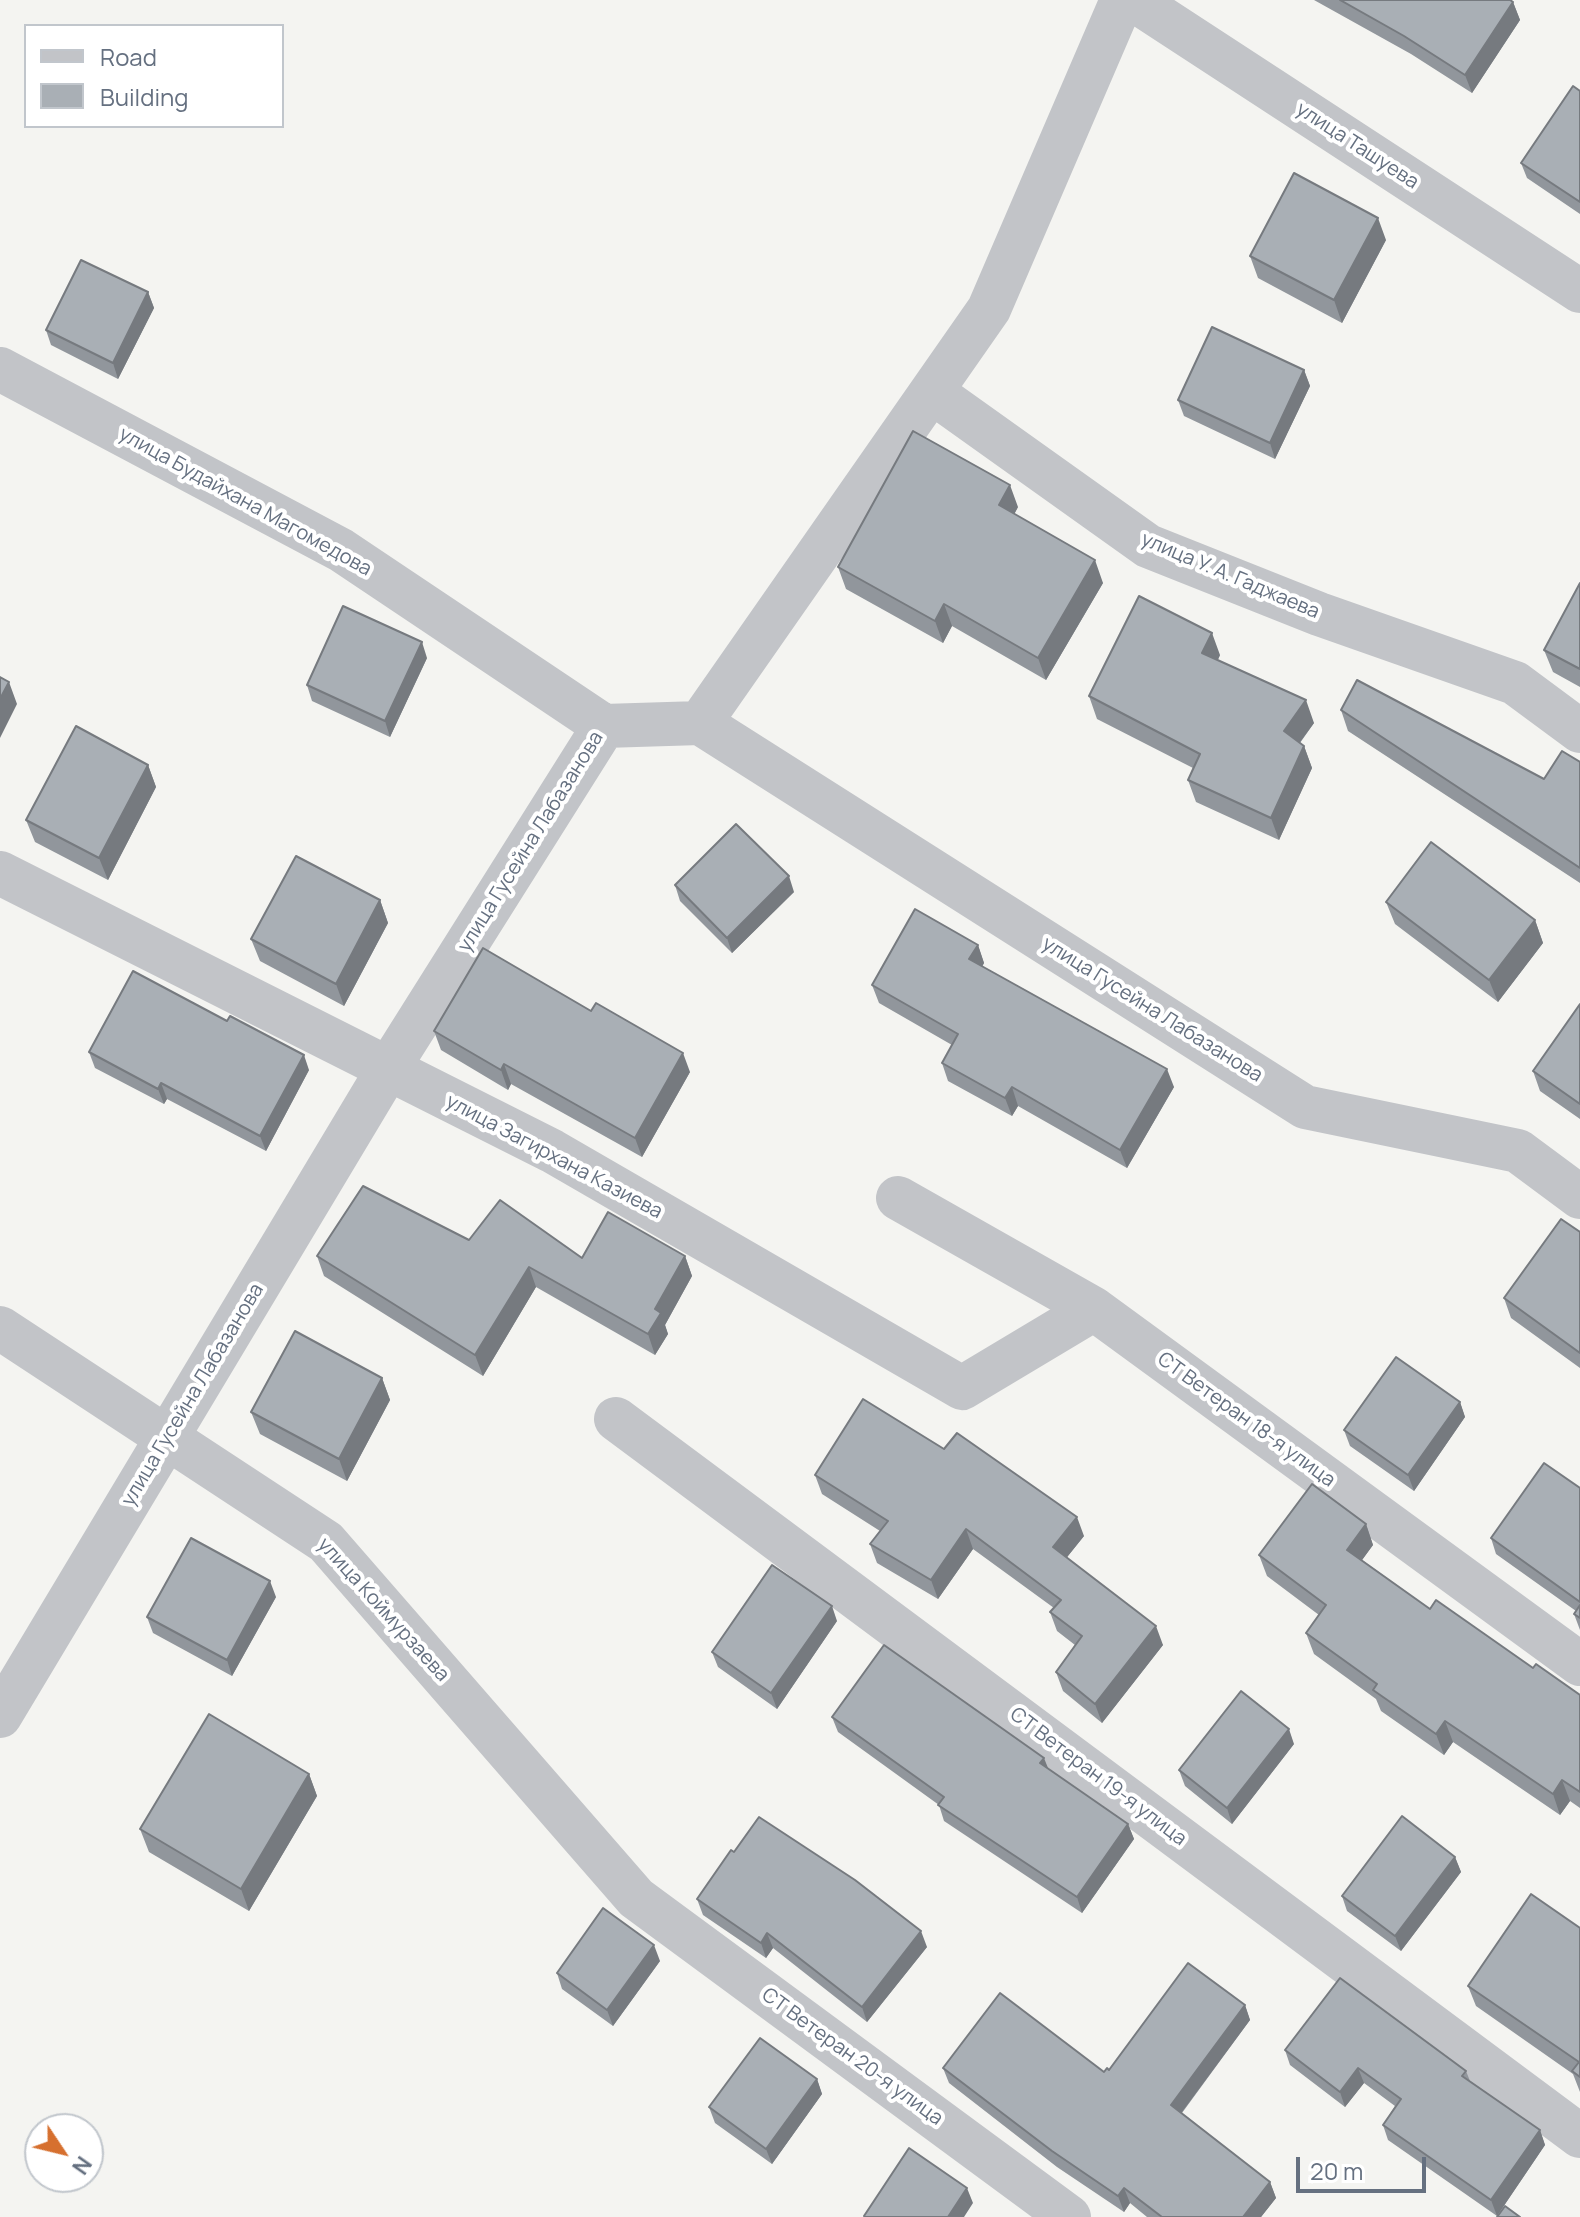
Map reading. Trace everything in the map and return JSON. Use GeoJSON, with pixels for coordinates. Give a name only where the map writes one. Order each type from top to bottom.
{"type":"FeatureCollection","features":[{"type":"Feature","properties":{"kind":"street"},"geometry":{"type":"LineString","coordinates":[[700,723],[989,309],[1122,0]]}},
{"type":"Feature","properties":{"kind":"street","name":"улица Ташуева"},"geometry":{"type":"LineString","coordinates":[[1134,0],[1580,291]]}},
{"type":"Feature","properties":{"kind":"street","name":"улица Будайхана Магомедова"},"geometry":{"type":"LineString","coordinates":[[0,369],[341,550],[604,726]]}},
{"type":"Feature","properties":{"kind":"street","name":"улица У. А. Гаджаева"},"geometry":{"type":"LineString","coordinates":[[932,392],[1148,546],[1319,614],[1515,683],[1580,731]]}},
{"type":"Feature","properties":{"kind":"street","name":"улица Гусейна Лабазанова"},"geometry":{"type":"LineString","coordinates":[[0,1716],[388,1069],[604,726],[700,723],[1305,1107],[1518,1151],[1580,1197]]}},
{"type":"Feature","properties":{"kind":"street","name":"улица Загирхана Казиева"},"geometry":{"type":"LineString","coordinates":[[0,873],[552,1151],[962,1388],[1094,1309]]}},
{"type":"Feature","properties":{"kind":"street","name":"СТ Ветеран 18-я улица"},"geometry":{"type":"LineString","coordinates":[[898,1198],[1094,1309],[1580,1664]]}},
{"type":"Feature","properties":{"kind":"street","name":"улица Коймурзаева"},"geometry":{"type":"LineString","coordinates":[[0,1328],[326,1542],[636,1898]]}},
{"type":"Feature","properties":{"kind":"street","name":"СТ Ветеран 19-я улица"},"geometry":{"type":"LineString","coordinates":[[616,1419],[1580,2136]]}},
{"type":"Feature","properties":{"kind":"street","name":"СТ Ветеран 20-я улица"},"geometry":{"type":"LineString","coordinates":[[636,1898],[1069,2217]]}},
{"type":"Feature","properties":{"kind":"building"},"geometry":{"type":"Polygon","coordinates":[[[1340,0],[1510,0],[1513,2],[1465,75],[1340,0]]]}},
{"type":"Feature","properties":{"kind":"building"},"geometry":{"type":"Polygon","coordinates":[[[1573,86],[1580,91],[1580,202],[1521,163],[1573,86]]]}},
{"type":"Feature","properties":{"kind":"building"},"geometry":{"type":"Polygon","coordinates":[[[1294,173],[1378,218],[1334,300],[1250,256],[1294,173]]]}},
{"type":"Feature","properties":{"kind":"building"},"geometry":{"type":"Polygon","coordinates":[[[81,260],[148,292],[113,363],[46,330],[81,260]]]}},
{"type":"Feature","properties":{"kind":"building"},"geometry":{"type":"Polygon","coordinates":[[[1212,327],[1304,370],[1270,443],[1178,400],[1212,327]]]}},
{"type":"Feature","properties":{"kind":"building"},"geometry":{"type":"Polygon","coordinates":[[[913,431],[1010,485],[999,505],[1095,560],[1038,658],[944,604],[935,621],[838,567],[913,431]]]}},
{"type":"Feature","properties":{"kind":"building"},"geometry":{"type":"Polygon","coordinates":[[[1580,583],[1580,669],[1544,650],[1580,583]]]}},
{"type":"Feature","properties":{"kind":"building"},"geometry":{"type":"Polygon","coordinates":[[[1139,596],[1212,633],[1202,653],[1306,700],[1284,731],[1304,746],[1271,818],[1188,780],[1200,754],[1089,696],[1139,596]]]}},
{"type":"Feature","properties":{"kind":"building"},"geometry":{"type":"Polygon","coordinates":[[[343,606],[422,642],[385,721],[307,685],[343,606]]]}},
{"type":"Feature","properties":{"kind":"building"},"geometry":{"type":"Polygon","coordinates":[[[0,677],[9,682],[0,699],[0,677]]]}},
{"type":"Feature","properties":{"kind":"building"},"geometry":{"type":"Polygon","coordinates":[[[1357,680],[1544,779],[1562,751],[1580,762],[1580,868],[1341,710],[1357,680]]]}},
{"type":"Feature","properties":{"kind":"building"},"geometry":{"type":"Polygon","coordinates":[[[76,726],[148,765],[99,858],[26,820],[76,726]]]}},
{"type":"Feature","properties":{"kind":"building"},"geometry":{"type":"Polygon","coordinates":[[[736,824],[789,876],[727,938],[675,885],[736,824]]]}},
{"type":"Feature","properties":{"kind":"building"},"geometry":{"type":"Polygon","coordinates":[[[1431,842],[1535,920],[1489,980],[1386,902],[1431,842]]]}},
{"type":"Feature","properties":{"kind":"building"},"geometry":{"type":"Polygon","coordinates":[[[296,856],[380,900],[336,984],[251,939],[296,856]]]}},
{"type":"Feature","properties":{"kind":"building"},"geometry":{"type":"Polygon","coordinates":[[[915,909],[978,945],[969,959],[1167,1069],[1120,1150],[1012,1087],[1005,1098],[942,1063],[958,1034],[872,985],[915,909]]]}},
{"type":"Feature","properties":{"kind":"building"},"geometry":{"type":"Polygon","coordinates":[[[483,948],[591,1011],[596,1003],[683,1053],[635,1138],[504,1064],[501,1070],[434,1031],[483,948]]]}},
{"type":"Feature","properties":{"kind":"building"},"geometry":{"type":"Polygon","coordinates":[[[133,971],[227,1021],[230,1016],[304,1055],[260,1136],[161,1083],[158,1089],[89,1052],[133,971]]]}},
{"type":"Feature","properties":{"kind":"building"},"geometry":{"type":"Polygon","coordinates":[[[1580,1004],[1580,1104],[1533,1071],[1580,1004]]]}},
{"type":"Feature","properties":{"kind":"building"},"geometry":{"type":"Polygon","coordinates":[[[363,1186],[469,1240],[500,1200],[582,1258],[608,1212],[685,1256],[655,1309],[661,1313],[648,1334],[529,1267],[475,1355],[317,1256],[363,1186]]]}},
{"type":"Feature","properties":{"kind":"building"},"geometry":{"type":"Polygon","coordinates":[[[1561,1219],[1580,1232],[1580,1353],[1504,1298],[1561,1219]]]}},
{"type":"Feature","properties":{"kind":"building"},"geometry":{"type":"Polygon","coordinates":[[[295,1331],[382,1378],[339,1459],[251,1412],[295,1331]]]}},
{"type":"Feature","properties":{"kind":"building"},"geometry":{"type":"Polygon","coordinates":[[[1396,1357],[1460,1402],[1408,1475],[1344,1430],[1396,1357]]]}},
{"type":"Feature","properties":{"kind":"building"},"geometry":{"type":"Polygon","coordinates":[[[863,1399],[944,1449],[957,1433],[1077,1517],[1053,1547],[1156,1626],[1095,1704],[1056,1672],[1082,1636],[1050,1612],[1061,1600],[966,1529],[931,1580],[870,1544],[888,1521],[815,1475],[863,1399]]]}},
{"type":"Feature","properties":{"kind":"building"},"geometry":{"type":"Polygon","coordinates":[[[1544,1463],[1580,1488],[1580,1602],[1491,1538],[1544,1463]]]}},
{"type":"Feature","properties":{"kind":"building"},"geometry":{"type":"Polygon","coordinates":[[[1312,1484],[1366,1524],[1347,1550],[1430,1609],[1436,1600],[1533,1668],[1536,1664],[1580,1695],[1580,1792],[1562,1780],[1553,1794],[1445,1721],[1436,1734],[1373,1690],[1377,1684],[1306,1633],[1326,1605],[1259,1555],[1312,1484]]]}},
{"type":"Feature","properties":{"kind":"building"},"geometry":{"type":"Polygon","coordinates":[[[191,1538],[270,1581],[227,1660],[147,1617],[191,1538]]]}},
{"type":"Feature","properties":{"kind":"building"},"geometry":{"type":"Polygon","coordinates":[[[772,1565],[832,1606],[771,1693],[712,1652],[772,1565]]]}},
{"type":"Feature","properties":{"kind":"building"},"geometry":{"type":"Polygon","coordinates":[[[884,1645],[1044,1758],[1040,1763],[1128,1824],[1077,1897],[938,1805],[944,1797],[832,1717],[884,1645]]]}},
{"type":"Feature","properties":{"kind":"building"},"geometry":{"type":"Polygon","coordinates":[[[1241,1691],[1289,1729],[1227,1808],[1179,1770],[1241,1691]]]}},
{"type":"Feature","properties":{"kind":"building"},"geometry":{"type":"Polygon","coordinates":[[[209,1714],[309,1774],[241,1889],[140,1829],[209,1714]]]}},
{"type":"Feature","properties":{"kind":"building"},"geometry":{"type":"Polygon","coordinates":[[[1402,1816],[1455,1857],[1395,1936],[1342,1896],[1402,1816]]]}},
{"type":"Feature","properties":{"kind":"building"},"geometry":{"type":"Polygon","coordinates":[[[759,1817],[855,1880],[921,1931],[862,2007],[767,1933],[761,1943],[697,1899],[731,1850],[734,1852],[759,1817]]]}},
{"type":"Feature","properties":{"kind":"building"},"geometry":{"type":"Polygon","coordinates":[[[1531,1894],[1580,1928],[1580,2077],[1572,2071],[1579,2062],[1468,1986],[1531,1894]]]}},
{"type":"Feature","properties":{"kind":"building"},"geometry":{"type":"Polygon","coordinates":[[[603,1908],[654,1945],[607,2010],[557,1973],[603,1908]]]}},
{"type":"Feature","properties":{"kind":"building"},"geometry":{"type":"Polygon","coordinates":[[[1188,1963],[1245,2005],[1171,2105],[1270,2182],[1243,2217],[1162,2217],[1124,2188],[1118,2196],[1052,2151],[943,2068],[1000,1993],[1104,2072],[1107,2068],[1109,2070],[1188,1963]]]}},
{"type":"Feature","properties":{"kind":"building"},"geometry":{"type":"Polygon","coordinates":[[[1340,1978],[1466,2071],[1462,2076],[1540,2130],[1491,2200],[1383,2125],[1401,2099],[1358,2068],[1340,2092],[1285,2050],[1340,1978]]]}},
{"type":"Feature","properties":{"kind":"building"},"geometry":{"type":"Polygon","coordinates":[[[760,2038],[817,2079],[766,2149],[709,2107],[760,2038]]]}},
{"type":"Feature","properties":{"kind":"building"},"geometry":{"type":"Polygon","coordinates":[[[909,2148],[967,2188],[948,2217],[865,2217],[864,2216],[909,2148]]]}},
{"type":"Feature","properties":{"kind":"building"},"geometry":{"type":"Polygon","coordinates":[[[1505,2206],[1520,2217],[1497,2217],[1505,2206]]]}}]}
